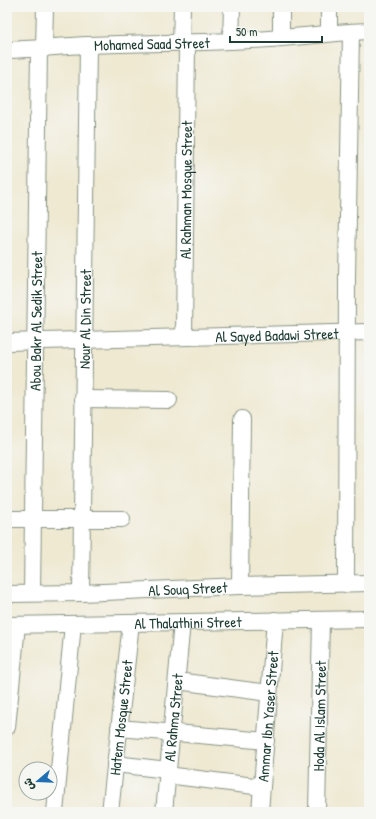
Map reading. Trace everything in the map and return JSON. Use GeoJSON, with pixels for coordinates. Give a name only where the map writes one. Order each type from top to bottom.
{"type":"FeatureCollection","features":[{"type":"Feature","properties":{"kind":"street","name":"Abou Bakr Al Sedik Street"},"geometry":{"type":"LineString","coordinates":[[32,593],[35,341],[42,49],[45,7]]}},
{"type":"Feature","properties":{"kind":"street","name":"Al Rahman Mosque Street"},"geometry":{"type":"LineString","coordinates":[[182,7],[184,43],[184,337]]}},
{"type":"Feature","properties":{"kind":"street"},"geometry":{"type":"LineString","coordinates":[[231,41],[232,7]]}},
{"type":"Feature","properties":{"kind":"street"},"geometry":{"type":"LineString","coordinates":[[281,7],[281,38]]}},
{"type":"Feature","properties":{"kind":"street"},"geometry":{"type":"LineString","coordinates":[[329,33],[330,7]]}},
{"type":"Feature","properties":{"kind":"street","name":"Mohamed Saad Street"},"geometry":{"type":"LineString","coordinates":[[7,50],[88,45],[231,41],[369,31]]}},
{"type":"Feature","properties":{"kind":"street"},"geometry":{"type":"LineString","coordinates":[[346,584],[347,332],[351,32]]}},
{"type":"Feature","properties":{"kind":"street","name":"Nour Al Din Street"},"geometry":{"type":"LineString","coordinates":[[80,593],[88,45]]}},
{"type":"Feature","properties":{"kind":"street","name":"Al Sayed Badawi Street"},"geometry":{"type":"LineString","coordinates":[[7,342],[369,332]]}},
{"type":"Feature","properties":{"kind":"street"},"geometry":{"type":"LineString","coordinates":[[83,399],[169,400]]}},
{"type":"Feature","properties":{"kind":"street"},"geometry":{"type":"LineString","coordinates":[[240,586],[242,419]]}},
{"type":"Feature","properties":{"kind":"street"},"geometry":{"type":"LineString","coordinates":[[7,519],[122,519]]}},
{"type":"Feature","properties":{"kind":"street","name":"Al Souq Street"},"geometry":{"type":"LineString","coordinates":[[7,594],[80,593],[240,586],[369,583]]}},
{"type":"Feature","properties":{"kind":"street","name":"Al Thalathini Street"},"geometry":{"type":"LineString","coordinates":[[12,625],[369,619]]}},
{"type":"Feature","properties":{"kind":"street","name":"Ammar Ibn Yaser Street"},"geometry":{"type":"LineString","coordinates":[[260,812],[274,620]]}},
{"type":"Feature","properties":{"kind":"street","name":"Hoda Al Islam Street"},"geometry":{"type":"LineString","coordinates":[[317,812],[321,620]]}},
{"type":"Feature","properties":{"kind":"street","name":"Al Rahma Street"},"geometry":{"type":"LineString","coordinates":[[164,812],[182,622]]}},
{"type":"Feature","properties":{"kind":"street","name":"Hatem Mosque Street"},"geometry":{"type":"LineString","coordinates":[[110,812],[130,623]]}},
{"type":"Feature","properties":{"kind":"street"},"geometry":{"type":"LineString","coordinates":[[55,812],[73,624]]}},
{"type":"Feature","properties":{"kind":"street"},"geometry":{"type":"LineString","coordinates":[[7,728],[12,625]]}},
{"type":"Feature","properties":{"kind":"street"},"geometry":{"type":"LineString","coordinates":[[177,681],[269,693]]}},
{"type":"Feature","properties":{"kind":"street"},"geometry":{"type":"LineString","coordinates":[[119,728],[266,741]]}},
{"type":"Feature","properties":{"kind":"street"},"geometry":{"type":"LineString","coordinates":[[115,764],[262,787]]}}]}
